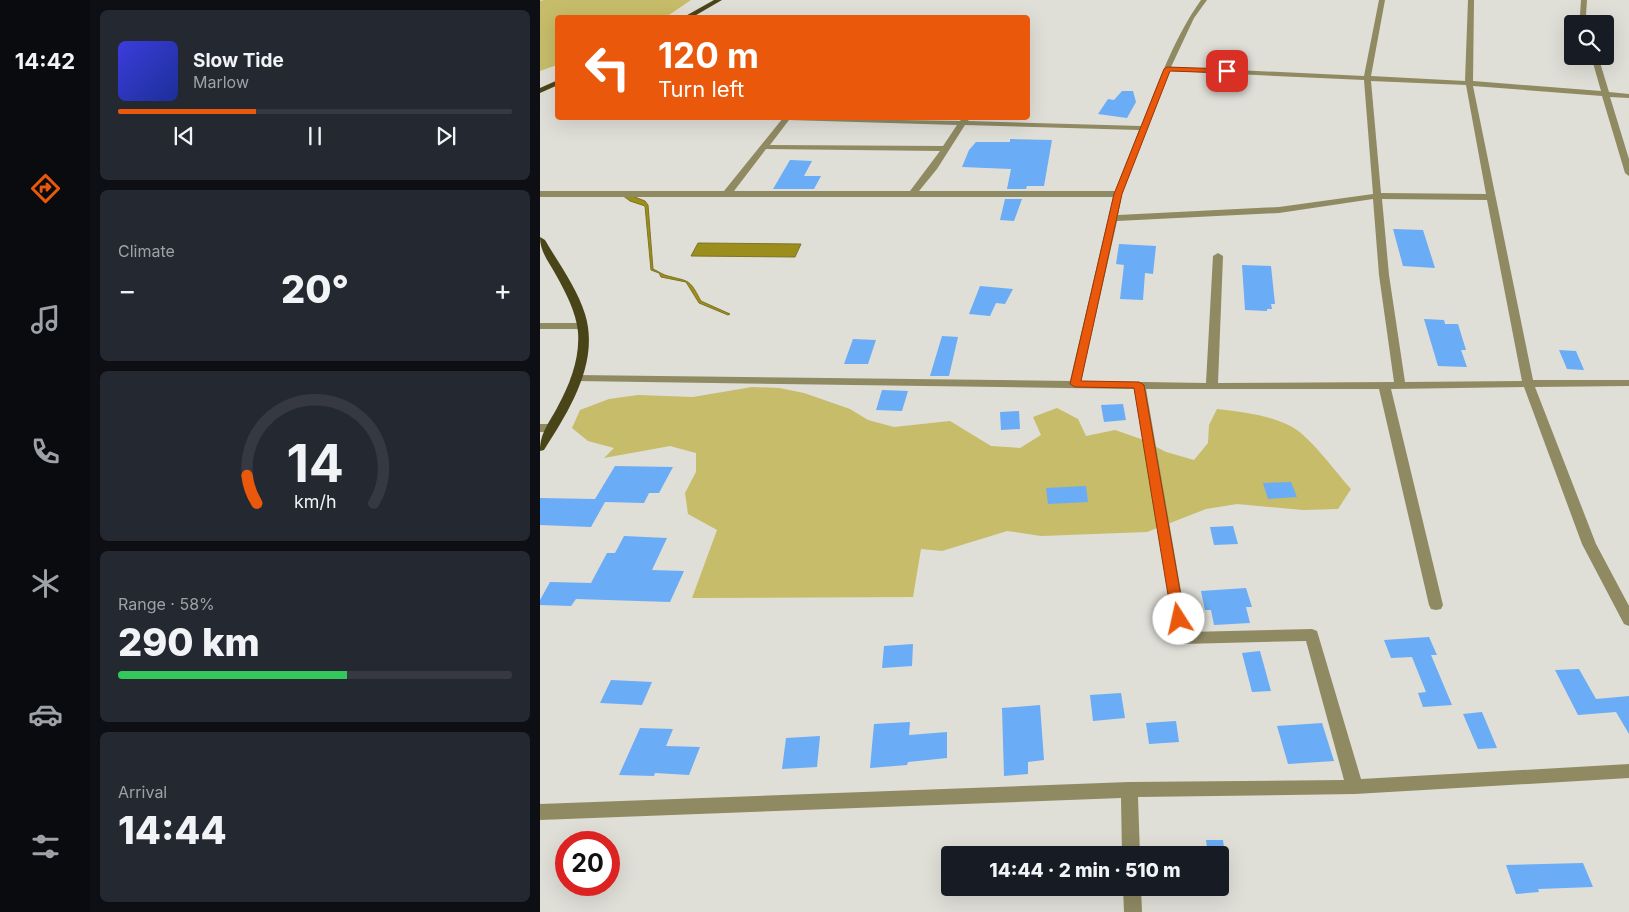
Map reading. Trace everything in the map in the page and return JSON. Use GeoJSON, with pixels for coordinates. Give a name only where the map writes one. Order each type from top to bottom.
{"type":"FeatureCollection","features":[{"type":"Feature","properties":{"kind":"main road"},"geometry":{"type":"LineString","coordinates":[[691,15],[719,0]]}},
{"type":"Feature","properties":{"kind":"main road"},"geometry":{"type":"LineString","coordinates":[[540,91],[555,84]]}},
{"type":"Feature","properties":{"kind":"main road"},"geometry":{"type":"LineString","coordinates":[[540,240],[574,300],[582,326],[583,342],[576,378],[568,399],[546,428],[540,447]]}},
{"type":"Feature","properties":{"kind":"street"},"geometry":{"type":"LineString","coordinates":[[1075,384],[1118,194],[1167,69],[1191,18],[1204,0]]}},
{"type":"Feature","properties":{"kind":"street"},"geometry":{"type":"LineString","coordinates":[[1382,0],[1367,78],[1384,275],[1400,384]]}},
{"type":"Feature","properties":{"kind":"street"},"geometry":{"type":"LineString","coordinates":[[1471,0],[1469,83],[1528,382],[1589,544],[1629,620]]}},
{"type":"Feature","properties":{"kind":"street"},"geometry":{"type":"LineString","coordinates":[[1583,15],[1584,0]]}},
{"type":"Feature","properties":{"kind":"street"},"geometry":{"type":"LineString","coordinates":[[1596,65],[1629,173]]}},
{"type":"Feature","properties":{"kind":"street"},"geometry":{"type":"LineString","coordinates":[[1167,69],[1469,83],[1629,96]]}},
{"type":"Feature","properties":{"kind":"street"},"geometry":{"type":"LineString","coordinates":[[728,192],[786,120]]}},
{"type":"Feature","properties":{"kind":"street"},"geometry":{"type":"LineString","coordinates":[[912,195],[965,120],[1143,128]]}},
{"type":"Feature","properties":{"kind":"street"},"geometry":{"type":"LineString","coordinates":[[764,147],[946,149]]}},
{"type":"Feature","properties":{"kind":"street"},"geometry":{"type":"LineString","coordinates":[[540,194],[728,192],[912,195],[1118,194]]}},
{"type":"Feature","properties":{"kind":"street"},"geometry":{"type":"LineString","coordinates":[[1113,218],[1279,210],[1377,196],[1491,197]]}},
{"type":"Feature","properties":{"kind":"street"},"geometry":{"type":"LineString","coordinates":[[1212,387],[1218,256]]}},
{"type":"Feature","properties":{"kind":"street"},"geometry":{"type":"LineString","coordinates":[[540,326],[582,326]]}},
{"type":"Feature","properties":{"kind":"street"},"geometry":{"type":"LineString","coordinates":[[576,378],[1212,387],[1528,382],[1629,383]]}},
{"type":"Feature","properties":{"kind":"street"},"geometry":{"type":"LineString","coordinates":[[1384,384],[1436,605]]}},
{"type":"Feature","properties":{"kind":"street"},"geometry":{"type":"LineString","coordinates":[[1139,385],[1182,638],[1312,635],[1355,787]]}},
{"type":"Feature","properties":{"kind":"street"},"geometry":{"type":"LineString","coordinates":[[540,812],[1129,790],[1355,787],[1629,771]]}},
{"type":"Feature","properties":{"kind":"street"},"geometry":{"type":"LineString","coordinates":[[1129,790],[1131,846]]}},
{"type":"Feature","properties":{"kind":"street"},"geometry":{"type":"LineString","coordinates":[[1132,896],[1133,912]]}},
{"type":"Feature","properties":{"kind":"shaded area"},"geometry":{"type":"Polygon","coordinates":[[[691,0],[669,15],[555,15],[555,66],[540,71],[540,1],[691,0]]]}},
{"type":"Feature","properties":{"kind":"shaded area"},"geometry":{"type":"Polygon","coordinates":[[[627,194],[645,201],[648,205],[653,269],[689,282],[701,301],[730,314],[728,315],[699,303],[686,282],[661,277],[659,273],[651,270],[645,206],[630,201],[622,195],[627,194]]]}},
{"type":"Feature","properties":{"kind":"shaded area"},"geometry":{"type":"Polygon","coordinates":[[[698,243],[801,244],[795,257],[691,256],[698,243]]]}},
{"type":"Feature","properties":{"kind":"shaded area"},"geometry":{"type":"Polygon","coordinates":[[[752,387],[779,388],[804,393],[850,409],[868,420],[894,427],[950,421],[991,446],[1020,448],[1041,435],[1033,417],[1057,408],[1078,419],[1086,436],[1115,430],[1141,439],[1166,452],[1194,460],[1208,443],[1209,425],[1217,409],[1250,413],[1284,423],[1302,434],[1351,489],[1338,509],[1303,510],[1237,504],[1206,509],[1147,532],[1041,536],[1007,531],[942,551],[921,549],[913,597],[692,598],[717,530],[688,514],[685,493],[696,472],[696,453],[670,446],[604,458],[614,448],[588,441],[572,428],[580,410],[609,399],[638,395],[693,397],[752,387]]]}},
{"type":"Feature","properties":{"kind":"building"},"geometry":{"type":"Polygon","coordinates":[[[1122,91],[1133,91],[1136,102],[1127,118],[1098,114],[1108,99],[1114,100],[1122,91]]]}},
{"type":"Feature","properties":{"kind":"building"},"geometry":{"type":"Polygon","coordinates":[[[1010,139],[1052,140],[1044,186],[1027,186],[1026,189],[1007,189],[1011,169],[962,167],[969,150],[976,142],[1010,142],[1010,139]]]}},
{"type":"Feature","properties":{"kind":"building"},"geometry":{"type":"Polygon","coordinates":[[[790,160],[812,161],[804,176],[821,176],[814,189],[773,189],[790,160]]]}},
{"type":"Feature","properties":{"kind":"building"},"geometry":{"type":"Polygon","coordinates":[[[1005,199],[1022,199],[1014,221],[1000,220],[1005,199]]]}},
{"type":"Feature","properties":{"kind":"building"},"geometry":{"type":"Polygon","coordinates":[[[1393,229],[1423,230],[1435,268],[1403,266],[1393,229]]]}},
{"type":"Feature","properties":{"kind":"building"},"geometry":{"type":"Polygon","coordinates":[[[1119,244],[1156,246],[1153,274],[1145,273],[1143,300],[1120,299],[1124,265],[1116,264],[1119,244]]]}},
{"type":"Feature","properties":{"kind":"building"},"geometry":{"type":"Polygon","coordinates":[[[1242,265],[1271,266],[1275,304],[1271,304],[1272,309],[1267,309],[1267,311],[1245,310],[1242,265]]]}},
{"type":"Feature","properties":{"kind":"building"},"geometry":{"type":"Polygon","coordinates":[[[980,286],[1013,289],[1005,304],[996,303],[990,316],[969,314],[980,286]]]}},
{"type":"Feature","properties":{"kind":"building"},"geometry":{"type":"Polygon","coordinates":[[[1424,319],[1444,320],[1445,324],[1458,324],[1466,350],[1461,350],[1467,367],[1438,366],[1424,319]]]}},
{"type":"Feature","properties":{"kind":"building"},"geometry":{"type":"Polygon","coordinates":[[[942,336],[958,337],[949,376],[930,376],[942,336]]]}},
{"type":"Feature","properties":{"kind":"building"},"geometry":{"type":"Polygon","coordinates":[[[853,339],[876,340],[868,364],[844,364],[853,339]]]}},
{"type":"Feature","properties":{"kind":"building"},"geometry":{"type":"Polygon","coordinates":[[[1559,350],[1576,351],[1584,370],[1567,369],[1559,350]]]}},
{"type":"Feature","properties":{"kind":"building"},"geometry":{"type":"Polygon","coordinates":[[[882,390],[908,391],[902,411],[876,410],[882,390]]]}},
{"type":"Feature","properties":{"kind":"building"},"geometry":{"type":"Polygon","coordinates":[[[1123,404],[1126,420],[1104,422],[1101,405],[1123,404]]]}},
{"type":"Feature","properties":{"kind":"building"},"geometry":{"type":"Polygon","coordinates":[[[1019,411],[1020,429],[1001,430],[1000,412],[1019,411]]]}},
{"type":"Feature","properties":{"kind":"building"},"geometry":{"type":"Polygon","coordinates":[[[615,466],[673,467],[659,493],[649,493],[644,503],[605,502],[591,527],[540,525],[540,498],[595,499],[615,466]]]}},
{"type":"Feature","properties":{"kind":"building"},"geometry":{"type":"Polygon","coordinates":[[[1291,482],[1297,497],[1268,499],[1263,483],[1291,482]]]}},
{"type":"Feature","properties":{"kind":"building"},"geometry":{"type":"Polygon","coordinates":[[[1086,486],[1088,502],[1048,504],[1046,488],[1086,486]]]}},
{"type":"Feature","properties":{"kind":"building"},"geometry":{"type":"Polygon","coordinates":[[[1233,526],[1238,544],[1214,545],[1210,527],[1233,526]]]}},
{"type":"Feature","properties":{"kind":"building"},"geometry":{"type":"Polygon","coordinates":[[[624,536],[667,538],[652,570],[684,571],[670,602],[576,599],[571,606],[540,605],[540,600],[550,582],[591,583],[607,553],[615,553],[624,536]]]}},
{"type":"Feature","properties":{"kind":"building"},"geometry":{"type":"Polygon","coordinates":[[[1246,588],[1252,607],[1246,607],[1250,623],[1214,625],[1211,610],[1205,610],[1201,591],[1246,588]]]}},
{"type":"Feature","properties":{"kind":"building"},"geometry":{"type":"Polygon","coordinates":[[[1429,637],[1437,655],[1431,655],[1452,705],[1423,707],[1418,693],[1426,692],[1412,657],[1391,658],[1384,640],[1429,637]]]}},
{"type":"Feature","properties":{"kind":"building"},"geometry":{"type":"Polygon","coordinates":[[[913,644],[912,666],[882,668],[884,646],[913,644]]]}},
{"type":"Feature","properties":{"kind":"building"},"geometry":{"type":"Polygon","coordinates":[[[1260,651],[1271,691],[1252,692],[1242,653],[1260,651]]]}},
{"type":"Feature","properties":{"kind":"building"},"geometry":{"type":"Polygon","coordinates":[[[1579,669],[1596,699],[1629,696],[1629,734],[1616,712],[1578,715],[1555,670],[1579,669]]]}},
{"type":"Feature","properties":{"kind":"building"},"geometry":{"type":"Polygon","coordinates":[[[611,680],[652,682],[642,705],[600,703],[611,680]]]}},
{"type":"Feature","properties":{"kind":"building"},"geometry":{"type":"Polygon","coordinates":[[[1121,693],[1125,718],[1093,721],[1090,695],[1121,693]]]}},
{"type":"Feature","properties":{"kind":"building"},"geometry":{"type":"Polygon","coordinates":[[[1040,705],[1044,760],[1028,762],[1028,774],[1004,776],[1002,708],[1040,705]]]}},
{"type":"Feature","properties":{"kind":"building"},"geometry":{"type":"Polygon","coordinates":[[[1482,712],[1497,748],[1478,749],[1463,714],[1482,712]]]}},
{"type":"Feature","properties":{"kind":"building"},"geometry":{"type":"Polygon","coordinates":[[[1176,721],[1179,742],[1149,744],[1146,723],[1176,721]]]}},
{"type":"Feature","properties":{"kind":"building"},"geometry":{"type":"Polygon","coordinates":[[[910,722],[909,735],[947,732],[947,758],[908,762],[907,765],[870,768],[874,724],[910,722]]]}},
{"type":"Feature","properties":{"kind":"building"},"geometry":{"type":"Polygon","coordinates":[[[1322,723],[1334,761],[1288,764],[1277,726],[1322,723]]]}},
{"type":"Feature","properties":{"kind":"building"},"geometry":{"type":"Polygon","coordinates":[[[640,728],[673,729],[666,746],[700,747],[689,775],[655,773],[654,776],[619,775],[640,728]]]}},
{"type":"Feature","properties":{"kind":"building"},"geometry":{"type":"Polygon","coordinates":[[[820,736],[817,767],[782,769],[786,738],[820,736]]]}},
{"type":"Feature","properties":{"kind":"building"},"geometry":{"type":"Polygon","coordinates":[[[1206,840],[1223,840],[1224,846],[1207,846],[1206,840]]]}},
{"type":"Feature","properties":{"kind":"building"},"geometry":{"type":"Polygon","coordinates":[[[1583,863],[1593,887],[1538,889],[1539,892],[1516,894],[1506,865],[1583,863]]]}},
{"type":"Feature","properties":{"kind":"route"},"geometry":{"type":"LineString","coordinates":[[1179,619],[1139,385],[1075,384],[1118,194],[1167,69],[1227,71]]}}]}
